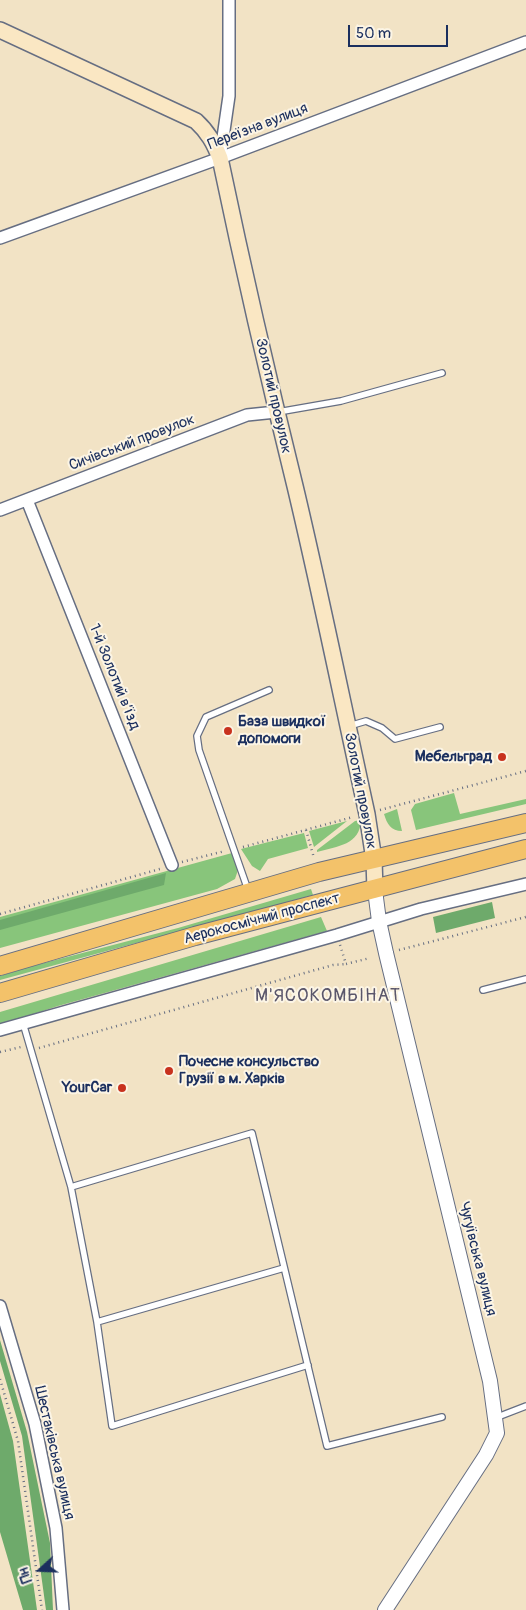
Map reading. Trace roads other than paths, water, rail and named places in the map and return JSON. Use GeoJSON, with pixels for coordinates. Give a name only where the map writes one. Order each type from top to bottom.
{"type":"FeatureCollection","features":[{"type":"Feature","properties":{"kind":"main road","name":"Золотий провулок"},"geometry":{"type":"LineString","coordinates":[[0,30],[196,121],[206,130],[214,142],[220,158],[367,814],[374,860],[376,890]]}},
{"type":"Feature","properties":{"kind":"main road","name":"Аерокосмічний проспект"},"geometry":{"type":"LineString","coordinates":[[0,966],[318,872],[526,823]]}},
{"type":"Feature","properties":{"kind":"main road","name":"Аерокосмічний проспект"},"geometry":{"type":"LineString","coordinates":[[0,993],[195,936],[376,890],[526,849]]}},
{"type":"Feature","properties":{"kind":"street"},"geometry":{"type":"LineString","coordinates":[[220,158],[229,96],[229,0]]}},
{"type":"Feature","properties":{"kind":"street","name":"Переїзна вулиця"},"geometry":{"type":"LineString","coordinates":[[0,238],[220,158],[526,42]]}},
{"type":"Feature","properties":{"kind":"street","name":"Сичівський провулок"},"geometry":{"type":"LineString","coordinates":[[0,510],[247,415],[276,412]]}},
{"type":"Feature","properties":{"kind":"street","name":"1-й Золотий в’їзд"},"geometry":{"type":"LineString","coordinates":[[27,500],[172,865]]}},
{"type":"Feature","properties":{"kind":"street"},"geometry":{"type":"LineString","coordinates":[[0,1030],[338,935],[379,921],[526,884]]}},
{"type":"Feature","properties":{"kind":"street","name":"Чугуївська вулиця"},"geometry":{"type":"LineString","coordinates":[[376,890],[379,921],[490,1381],[497,1433],[486,1455],[384,1610]]}},
{"type":"Feature","properties":{"kind":"street","name":"Шестаківська вулиця"},"geometry":{"type":"LineString","coordinates":[[0,1306],[39,1443],[56,1528],[63,1610]]}},
{"type":"Feature","properties":{"kind":"lane"},"geometry":{"type":"LineString","coordinates":[[276,412],[341,402],[442,373]]}},
{"type":"Feature","properties":{"kind":"lane"},"geometry":{"type":"LineString","coordinates":[[248,892],[199,750],[198,736],[206,718],[269,690]]}},
{"type":"Feature","properties":{"kind":"lane"},"geometry":{"type":"LineString","coordinates":[[347,726],[366,721],[382,728],[396,738],[440,727]]}},
{"type":"Feature","properties":{"kind":"lane"},"geometry":{"type":"LineString","coordinates":[[483,990],[526,979]]}},
{"type":"Feature","properties":{"kind":"lane"},"geometry":{"type":"LineString","coordinates":[[23,1023],[71,1187],[97,1322],[112,1426],[308,1365]]}},
{"type":"Feature","properties":{"kind":"lane"},"geometry":{"type":"LineString","coordinates":[[71,1187],[252,1133],[327,1446],[442,1417]]}},
{"type":"Feature","properties":{"kind":"lane"},"geometry":{"type":"LineString","coordinates":[[97,1322],[284,1268]]}},
{"type":"Feature","properties":{"kind":"lane"},"geometry":{"type":"LineString","coordinates":[[495,1418],[526,1406]]}},
{"type":"Feature","properties":{"kind":"place","name":"База швидкої допомоги"},"geometry":{"type":"Point","coordinates":[228,731]}},
{"type":"Feature","properties":{"kind":"place","name":"Мебельград"},"geometry":{"type":"Point","coordinates":[502,757]}},
{"type":"Feature","properties":{"kind":"place","name":"Почесне консульство Грузії в м. Харків"},"geometry":{"type":"Point","coordinates":[169,1071]}},
{"type":"Feature","properties":{"kind":"place","name":"YourCar"},"geometry":{"type":"Point","coordinates":[122,1088]}},
{"type":"Feature","properties":{"kind":"district","name":"М'ЯСОКОМБІНАТ"},"geometry":{"type":"Point","coordinates":[328,996]}}]}
